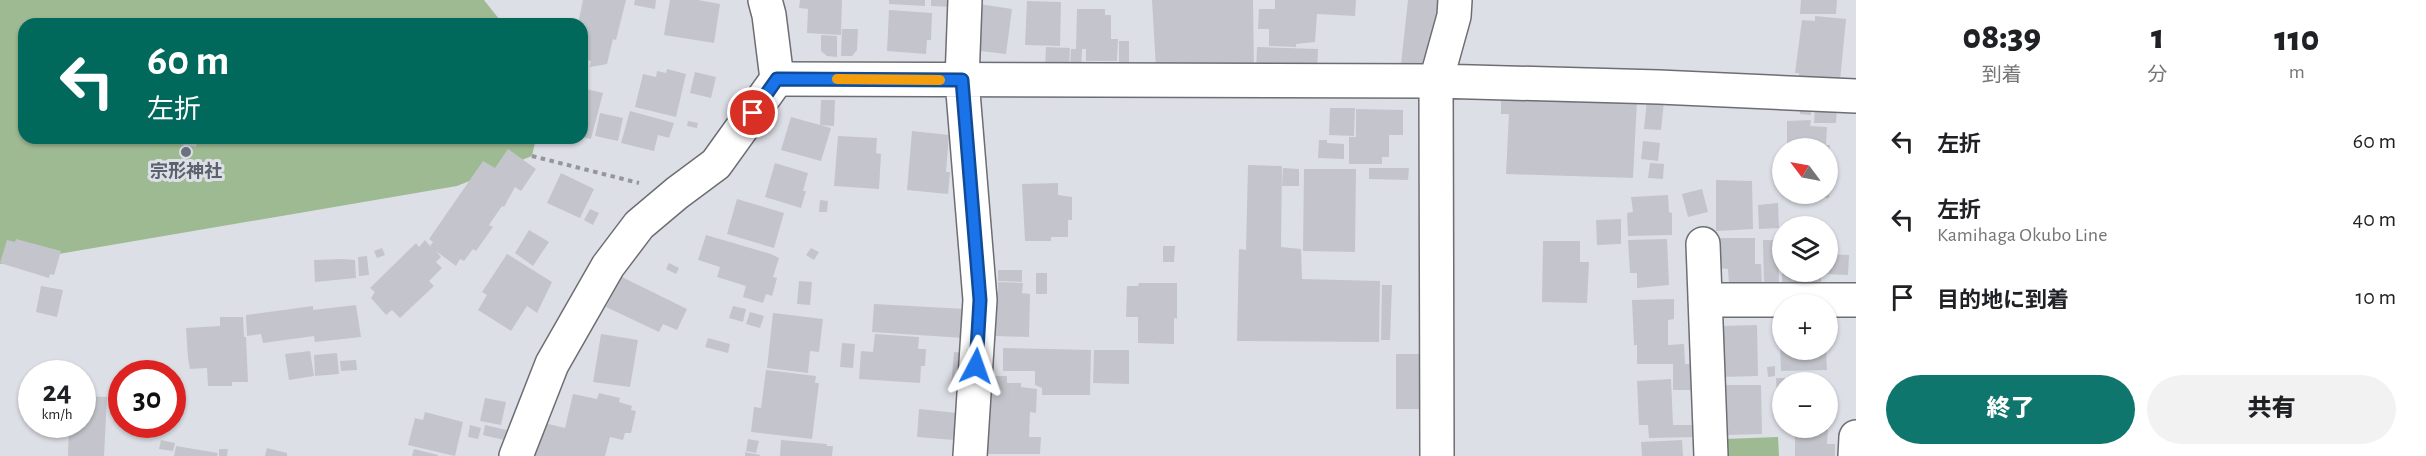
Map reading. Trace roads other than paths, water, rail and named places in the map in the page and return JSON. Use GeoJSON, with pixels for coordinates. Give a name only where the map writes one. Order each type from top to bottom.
{"type":"FeatureCollection","features":[{"type":"Feature","properties":{"kind":"street"},"geometry":{"type":"LineString","coordinates":[[516,456],[552,364],[608,266],[639,225],[716,164],[777,79],[765,0]]}},
{"type":"Feature","properties":{"kind":"street"},"geometry":{"type":"LineString","coordinates":[[965,0],[962,80],[980,300],[969,456]]}},
{"type":"Feature","properties":{"kind":"street"},"geometry":{"type":"LineString","coordinates":[[1437,456],[1439,406],[1436,81],[1454,16],[1455,0]]}},
{"type":"Feature","properties":{"kind":"street"},"geometry":{"type":"LineString","coordinates":[[777,79],[1436,81],[1659,87],[1856,96]]}},
{"type":"Feature","properties":{"kind":"street"},"geometry":{"type":"LineString","coordinates":[[1703,243],[1711,456]]}},
{"type":"Feature","properties":{"kind":"street"},"geometry":{"type":"LineString","coordinates":[[1705,300],[1856,300]]}},
{"type":"Feature","properties":{"kind":"street"},"geometry":{"type":"LineString","coordinates":[[1855,456],[1856,438]]}},
{"type":"Feature","properties":{"kind":"place","name":"宗形神社"},"geometry":{"type":"Point","coordinates":[186,152]}}]}
